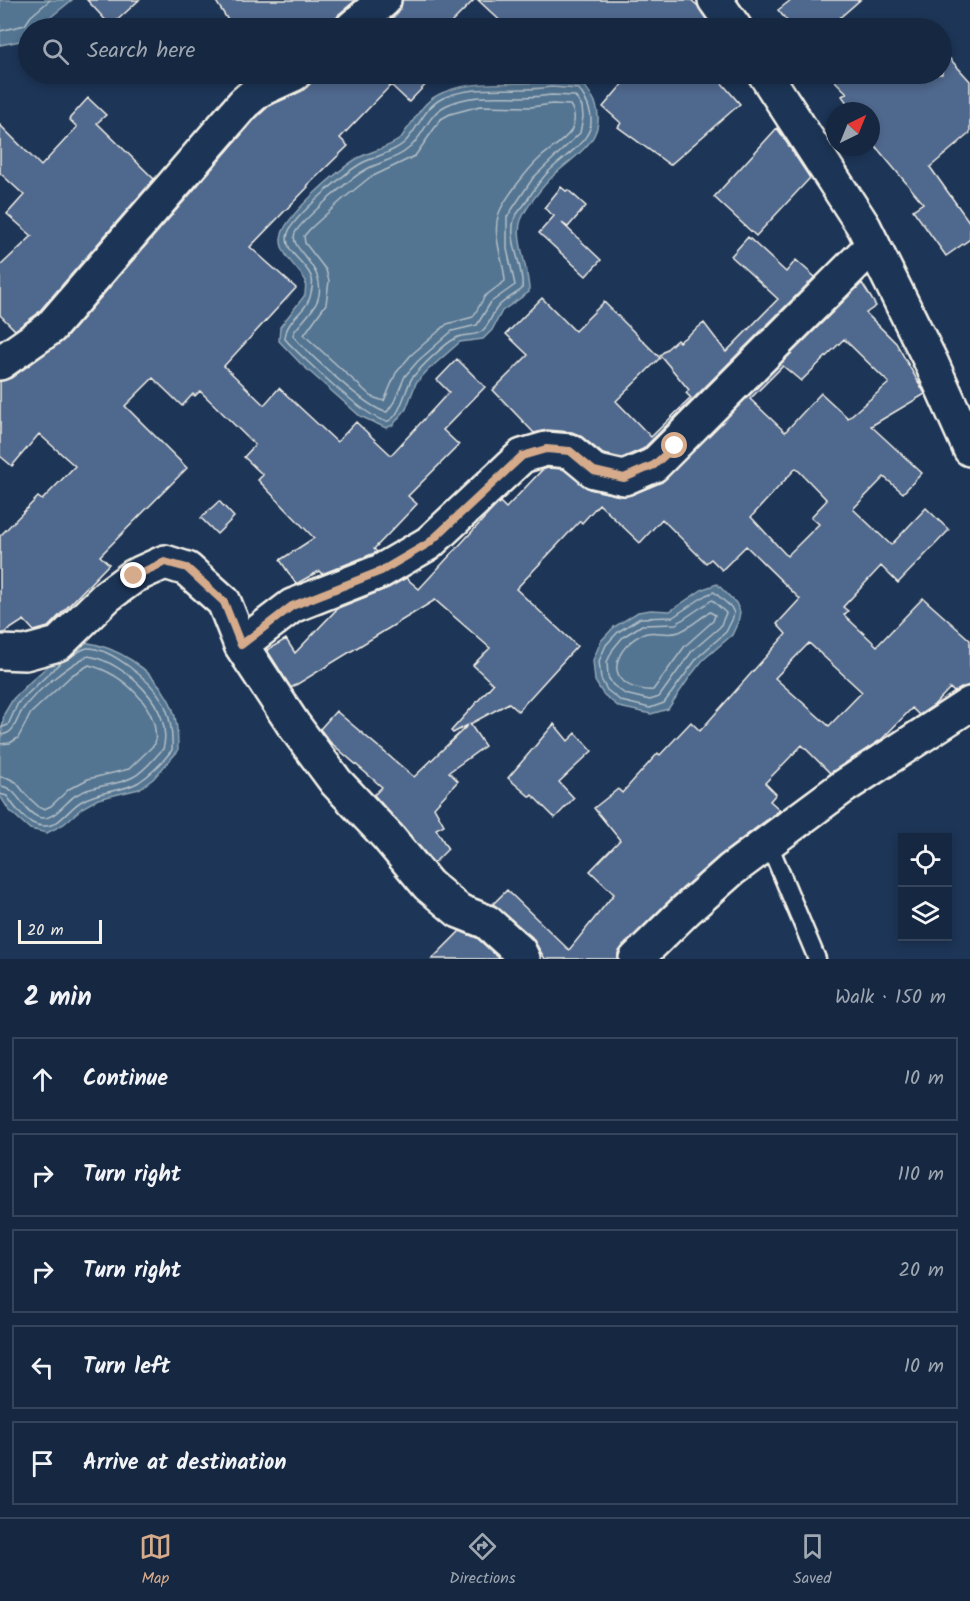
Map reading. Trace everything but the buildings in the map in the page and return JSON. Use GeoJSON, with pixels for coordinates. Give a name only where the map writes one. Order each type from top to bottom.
{"type":"FeatureCollection","features":[{"type":"Feature","properties":{"kind":"street"},"geometry":{"type":"LineString","coordinates":[[363,18],[384,0]]}},
{"type":"Feature","properties":{"kind":"street"},"geometry":{"type":"LineString","coordinates":[[715,0],[728,18]]}},
{"type":"Feature","properties":{"kind":"street"},"geometry":{"type":"LineString","coordinates":[[0,363],[50,328],[244,103],[259,90],[272,84]]}},
{"type":"Feature","properties":{"kind":"street"},"geometry":{"type":"LineString","coordinates":[[771,84],[864,227],[968,438]]}},
{"type":"Feature","properties":{"kind":"street"},"geometry":{"type":"LineString","coordinates":[[241,645],[292,606],[381,571],[429,543],[522,456],[546,449],[570,451],[594,471],[624,478],[654,465],[873,245]]}},
{"type":"Feature","properties":{"kind":"street"},"geometry":{"type":"LineString","coordinates":[[0,652],[25,653],[58,644],[107,596],[134,576],[165,562],[187,568],[224,602],[241,645],[293,724],[336,782],[388,837],[428,885],[459,911],[487,922],[519,951],[523,959]]}},
{"type":"Feature","properties":{"kind":"street"},"geometry":{"type":"LineString","coordinates":[[636,959],[724,876],[768,842],[843,787],[970,704]]}},
{"type":"Feature","properties":{"kind":"lane"},"geometry":{"type":"LineString","coordinates":[[768,842],[818,959]]}},
{"type":"Feature","properties":{"kind":"water"},"geometry":{"type":"Polygon","coordinates":[[[0,0],[72,0],[50,18],[18,18],[18,41],[0,45],[0,0]]]}},
{"type":"Feature","properties":{"kind":"water"},"geometry":{"type":"Polygon","coordinates":[[[584,84],[595,102],[598,115],[597,126],[588,145],[544,185],[523,215],[519,236],[529,292],[502,311],[492,330],[483,339],[460,342],[427,371],[416,383],[406,409],[393,425],[386,428],[360,416],[301,364],[279,341],[280,327],[305,295],[306,281],[283,250],[281,239],[290,219],[338,172],[358,158],[400,139],[431,99],[455,88],[584,84]]]}},
{"type":"Feature","properties":{"kind":"water"},"geometry":{"type":"Polygon","coordinates":[[[717,584],[736,603],[740,612],[738,622],[732,635],[703,660],[668,709],[651,714],[619,707],[603,694],[595,681],[593,660],[601,641],[614,627],[638,612],[670,611],[703,589],[717,584]]]}},
{"type":"Feature","properties":{"kind":"water"},"geometry":{"type":"Polygon","coordinates":[[[84,642],[121,654],[152,677],[167,697],[173,710],[178,751],[153,779],[139,789],[98,799],[82,808],[64,824],[47,833],[30,829],[9,810],[0,796],[0,743],[4,714],[13,699],[31,681],[58,657],[84,642]]]}},
{"type":"Feature","properties":{"kind":"route"},"geometry":{"type":"LineString","coordinates":[[134,576],[165,562],[187,568],[224,602],[241,645],[292,606],[381,571],[429,543],[522,456],[546,449],[570,451],[594,471],[624,478],[654,465],[675,446]]}}]}
